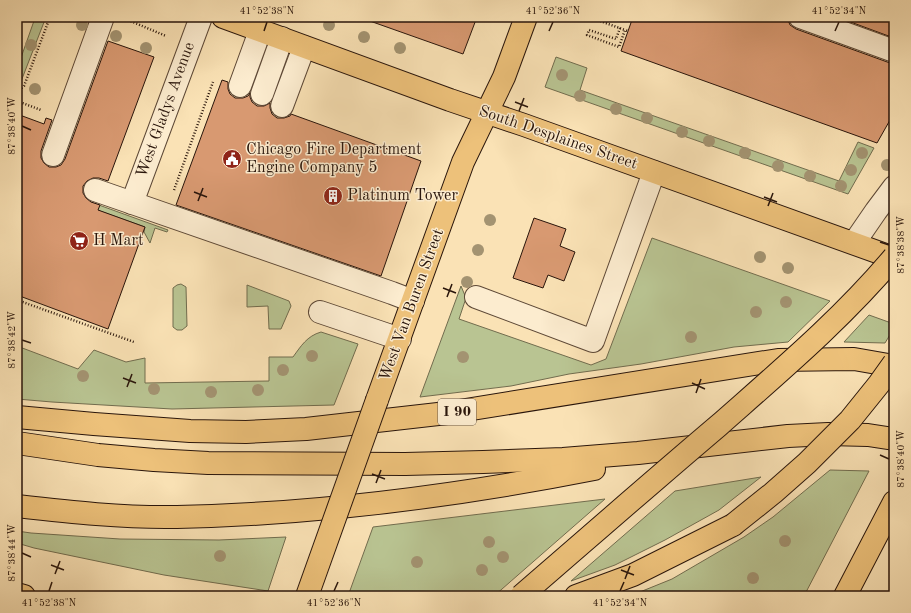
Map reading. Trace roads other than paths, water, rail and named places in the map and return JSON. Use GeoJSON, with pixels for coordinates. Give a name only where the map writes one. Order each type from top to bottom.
{"type":"FeatureCollection","features":[{"type":"Feature","properties":{"kind":"main road","name":"South Desplaines Street"},"geometry":{"type":"LineString","coordinates":[[223,17],[254,25],[282,38],[486,113],[894,257]]}},
{"type":"Feature","properties":{"kind":"main road","name":"West Van Buren Street"},"geometry":{"type":"LineString","coordinates":[[307,596],[463,162],[504,77],[526,17]]}},
{"type":"Feature","properties":{"kind":"main road"},"geometry":{"type":"LineString","coordinates":[[522,596],[777,374],[830,325],[894,257]]}},
{"type":"Feature","properties":{"kind":"main road","name":"I 90"},"geometry":{"type":"LineString","coordinates":[[17,417],[190,431],[246,432],[306,429],[447,413],[778,360],[854,358],[894,364]]}},
{"type":"Feature","properties":{"kind":"main road"},"geometry":{"type":"LineString","coordinates":[[576,596],[633,575],[733,525],[807,464],[850,420],[894,364]]}},
{"type":"Feature","properties":{"kind":"main road"},"geometry":{"type":"LineString","coordinates":[[17,443],[98,455],[184,462],[405,464],[563,459],[638,453],[788,436],[828,434],[868,435],[894,439]]}},
{"type":"Feature","properties":{"kind":"main road"},"geometry":{"type":"LineString","coordinates":[[17,506],[102,515],[176,517],[288,512],[412,500],[502,486],[715,444]]}},
{"type":"Feature","properties":{"kind":"main road"},"geometry":{"type":"LineString","coordinates":[[845,596],[894,502]]}},
{"type":"Feature","properties":{"kind":"main road"},"geometry":{"type":"LineString","coordinates":[[17,594],[24,596]]}},
{"type":"Feature","properties":{"kind":"street"},"geometry":{"type":"LineString","coordinates":[[53,155],[103,17]]}},
{"type":"Feature","properties":{"kind":"street","name":"West Gladys Avenue"},"geometry":{"type":"LineString","coordinates":[[132,203],[201,17]]}},
{"type":"Feature","properties":{"kind":"street"},"geometry":{"type":"LineString","coordinates":[[800,17],[894,51]]}},
{"type":"Feature","properties":{"kind":"street"},"geometry":{"type":"LineString","coordinates":[[240,86],[254,25]]}},
{"type":"Feature","properties":{"kind":"street"},"geometry":{"type":"LineString","coordinates":[[262,94],[282,38]]}},
{"type":"Feature","properties":{"kind":"street"},"geometry":{"type":"LineString","coordinates":[[282,106],[304,46]]}},
{"type":"Feature","properties":{"kind":"street"},"geometry":{"type":"LineString","coordinates":[[476,297],[593,341],[654,172]]}},
{"type":"Feature","properties":{"kind":"street"},"geometry":{"type":"LineString","coordinates":[[854,243],[894,187]]}},
{"type":"Feature","properties":{"kind":"street"},"geometry":{"type":"LineString","coordinates":[[95,190],[413,301]]}},
{"type":"Feature","properties":{"kind":"street"},"geometry":{"type":"LineString","coordinates":[[320,312],[400,339]]}},
{"type":"Feature","properties":{"kind":"place","name":"Chicago Fire Department Engine Company 5"},"geometry":{"type":"Point","coordinates":[232,159]}},
{"type":"Feature","properties":{"kind":"place","name":"Platinum Tower"},"geometry":{"type":"Point","coordinates":[333,196]}},
{"type":"Feature","properties":{"kind":"place","name":"H Mart"},"geometry":{"type":"Point","coordinates":[79,241]}}]}
